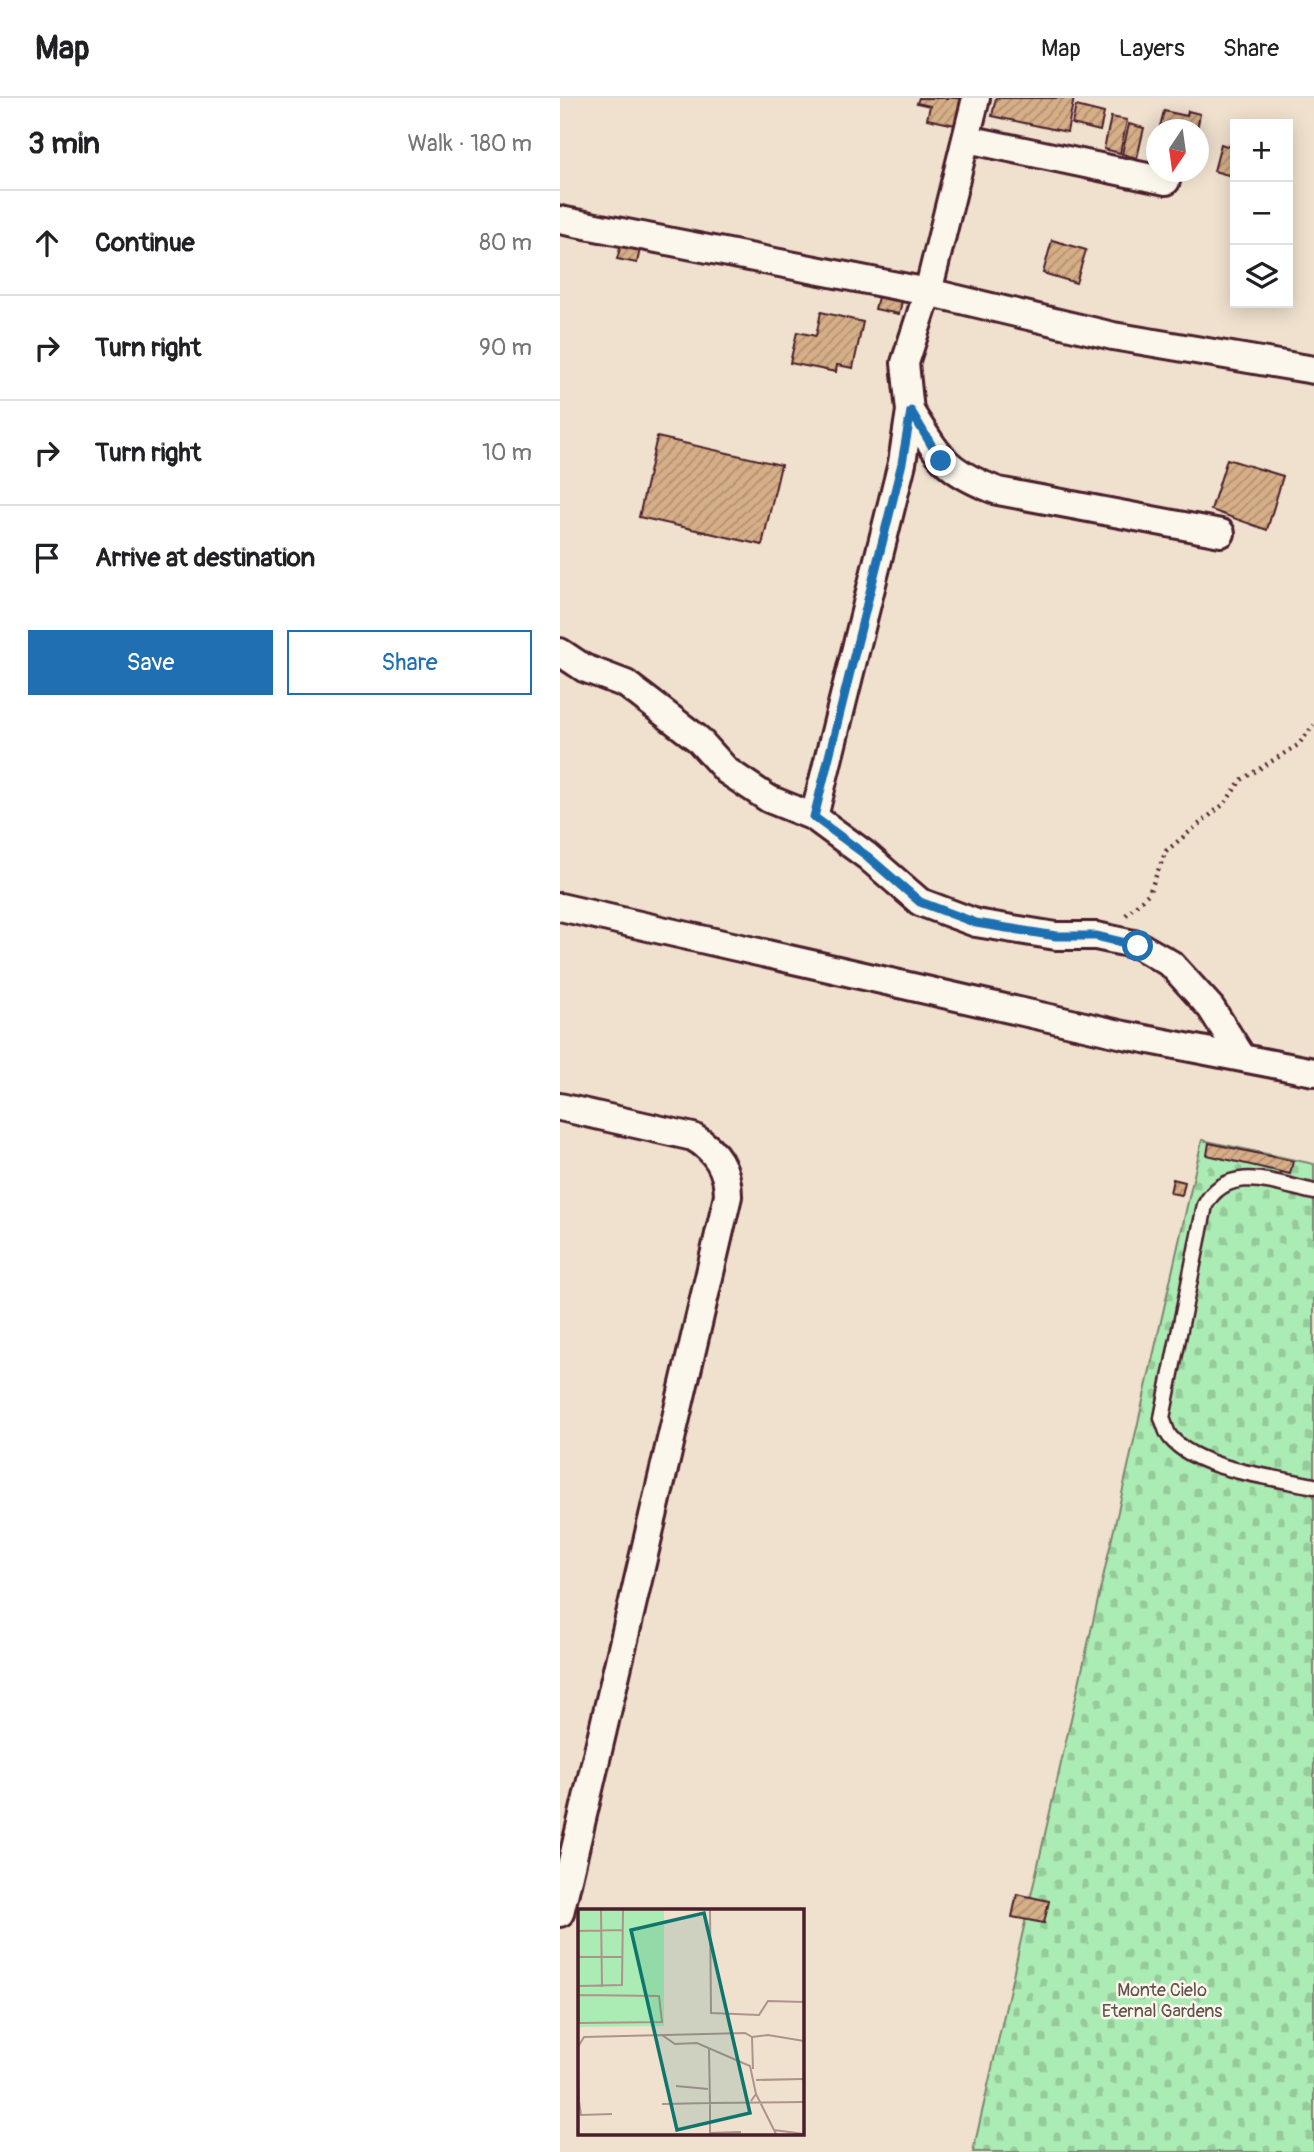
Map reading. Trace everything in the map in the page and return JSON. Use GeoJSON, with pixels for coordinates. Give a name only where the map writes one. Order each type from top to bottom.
{"type":"FeatureCollection","features":[{"type":"Feature","properties":{"kind":"street"},"geometry":{"type":"LineString","coordinates":[[814,817],[902,463],[911,411],[905,363],[928,292],[976,98]]}},
{"type":"Feature","properties":{"kind":"street"},"geometry":{"type":"LineString","coordinates":[[967,139],[1146,177]]}},
{"type":"Feature","properties":{"kind":"street"},"geometry":{"type":"LineString","coordinates":[[560,220],[928,292],[1113,336],[1314,370]]}},
{"type":"Feature","properties":{"kind":"street"},"geometry":{"type":"LineString","coordinates":[[911,411],[941,461],[963,478],[998,491],[1221,533]]}},
{"type":"Feature","properties":{"kind":"street"},"geometry":{"type":"LineString","coordinates":[[560,652],[584,668],[626,684],[688,731],[727,771],[743,783],[769,799],[814,817],[867,856],[920,902],[976,923],[1056,936],[1096,936],[1138,946],[1171,964],[1211,1009],[1242,1057]]}},
{"type":"Feature","properties":{"kind":"street"},"geometry":{"type":"LineString","coordinates":[[560,907],[1125,1035],[1314,1072]]}},
{"type":"Feature","properties":{"kind":"street"},"geometry":{"type":"LineString","coordinates":[[560,1107],[693,1137],[707,1145],[723,1165],[728,1181],[728,1196],[560,1913]]}},
{"type":"Feature","properties":{"kind":"lane"},"geometry":{"type":"LineString","coordinates":[[1314,1192],[1247,1179],[1227,1181],[1214,1189],[1205,1205],[1162,1418],[1169,1436],[1184,1450],[1209,1462],[1314,1486]]}},
{"type":"Feature","properties":{"kind":"path"},"geometry":{"type":"LineString","coordinates":[[1096,936],[1127,915],[1149,893],[1166,851],[1225,803],[1241,780],[1298,745],[1314,725]]}},
{"type":"Feature","properties":{"kind":"green space","name":"Monte Cielo Eternal Gardens"},"geometry":{"type":"Polygon","coordinates":[[[1202,1140],[1314,1164],[1314,2152],[973,2152],[1202,1140]]]}},
{"type":"Feature","properties":{"kind":"building"},"geometry":{"type":"Polygon","coordinates":[[[919,98],[966,98],[960,126],[927,119],[930,106],[917,103],[919,98]]]}},
{"type":"Feature","properties":{"kind":"building"},"geometry":{"type":"Polygon","coordinates":[[[996,98],[1074,98],[1067,132],[992,116],[996,98]]]}},
{"type":"Feature","properties":{"kind":"building"},"geometry":{"type":"Polygon","coordinates":[[[1076,106],[1104,113],[1100,131],[1072,124],[1076,106]]]}},
{"type":"Feature","properties":{"kind":"building"},"geometry":{"type":"Polygon","coordinates":[[[1164,111],[1187,116],[1188,111],[1200,114],[1199,119],[1162,119],[1164,111]]]}},
{"type":"Feature","properties":{"kind":"building"},"geometry":{"type":"Polygon","coordinates":[[[1111,117],[1127,120],[1120,153],[1104,149],[1111,117]]]}},
{"type":"Feature","properties":{"kind":"building"},"geometry":{"type":"Polygon","coordinates":[[[1129,124],[1144,128],[1137,158],[1122,154],[1129,124]]]}},
{"type":"Feature","properties":{"kind":"building"},"geometry":{"type":"Polygon","coordinates":[[[1221,144],[1230,147],[1230,176],[1214,171],[1221,144]]]}},
{"type":"Feature","properties":{"kind":"building"},"geometry":{"type":"Polygon","coordinates":[[[1052,240],[1086,250],[1076,283],[1043,273],[1052,240]]]}},
{"type":"Feature","properties":{"kind":"building"},"geometry":{"type":"Polygon","coordinates":[[[621,245],[640,249],[637,263],[617,259],[621,245]]]}},
{"type":"Feature","properties":{"kind":"building"},"geometry":{"type":"Polygon","coordinates":[[[889,294],[903,297],[899,314],[875,309],[878,297],[888,299],[889,294]]]}},
{"type":"Feature","properties":{"kind":"building"},"geometry":{"type":"Polygon","coordinates":[[[821,312],[863,322],[853,368],[837,365],[836,372],[790,363],[797,332],[816,336],[821,312]]]}},
{"type":"Feature","properties":{"kind":"building"},"geometry":{"type":"Polygon","coordinates":[[[657,437],[781,465],[762,545],[639,517],[657,437]]]}},
{"type":"Feature","properties":{"kind":"building"},"geometry":{"type":"Polygon","coordinates":[[[1227,459],[1283,476],[1267,530],[1211,510],[1227,459]]]}},
{"type":"Feature","properties":{"kind":"building"},"geometry":{"type":"Polygon","coordinates":[[[1209,1143],[1293,1161],[1290,1174],[1207,1155],[1209,1143]]]}},
{"type":"Feature","properties":{"kind":"building"},"geometry":{"type":"Polygon","coordinates":[[[1173,1179],[1185,1182],[1182,1195],[1170,1193],[1173,1179]]]}},
{"type":"Feature","properties":{"kind":"building"},"geometry":{"type":"Polygon","coordinates":[[[1017,1894],[1049,1901],[1044,1923],[1012,1917],[1017,1894]]]}},
{"type":"Feature","properties":{"kind":"route"},"geometry":{"type":"LineString","coordinates":[[941,461],[911,411],[902,463],[814,817],[867,856],[920,902],[976,923],[1036,934],[1096,936],[1138,946]]}}]}
